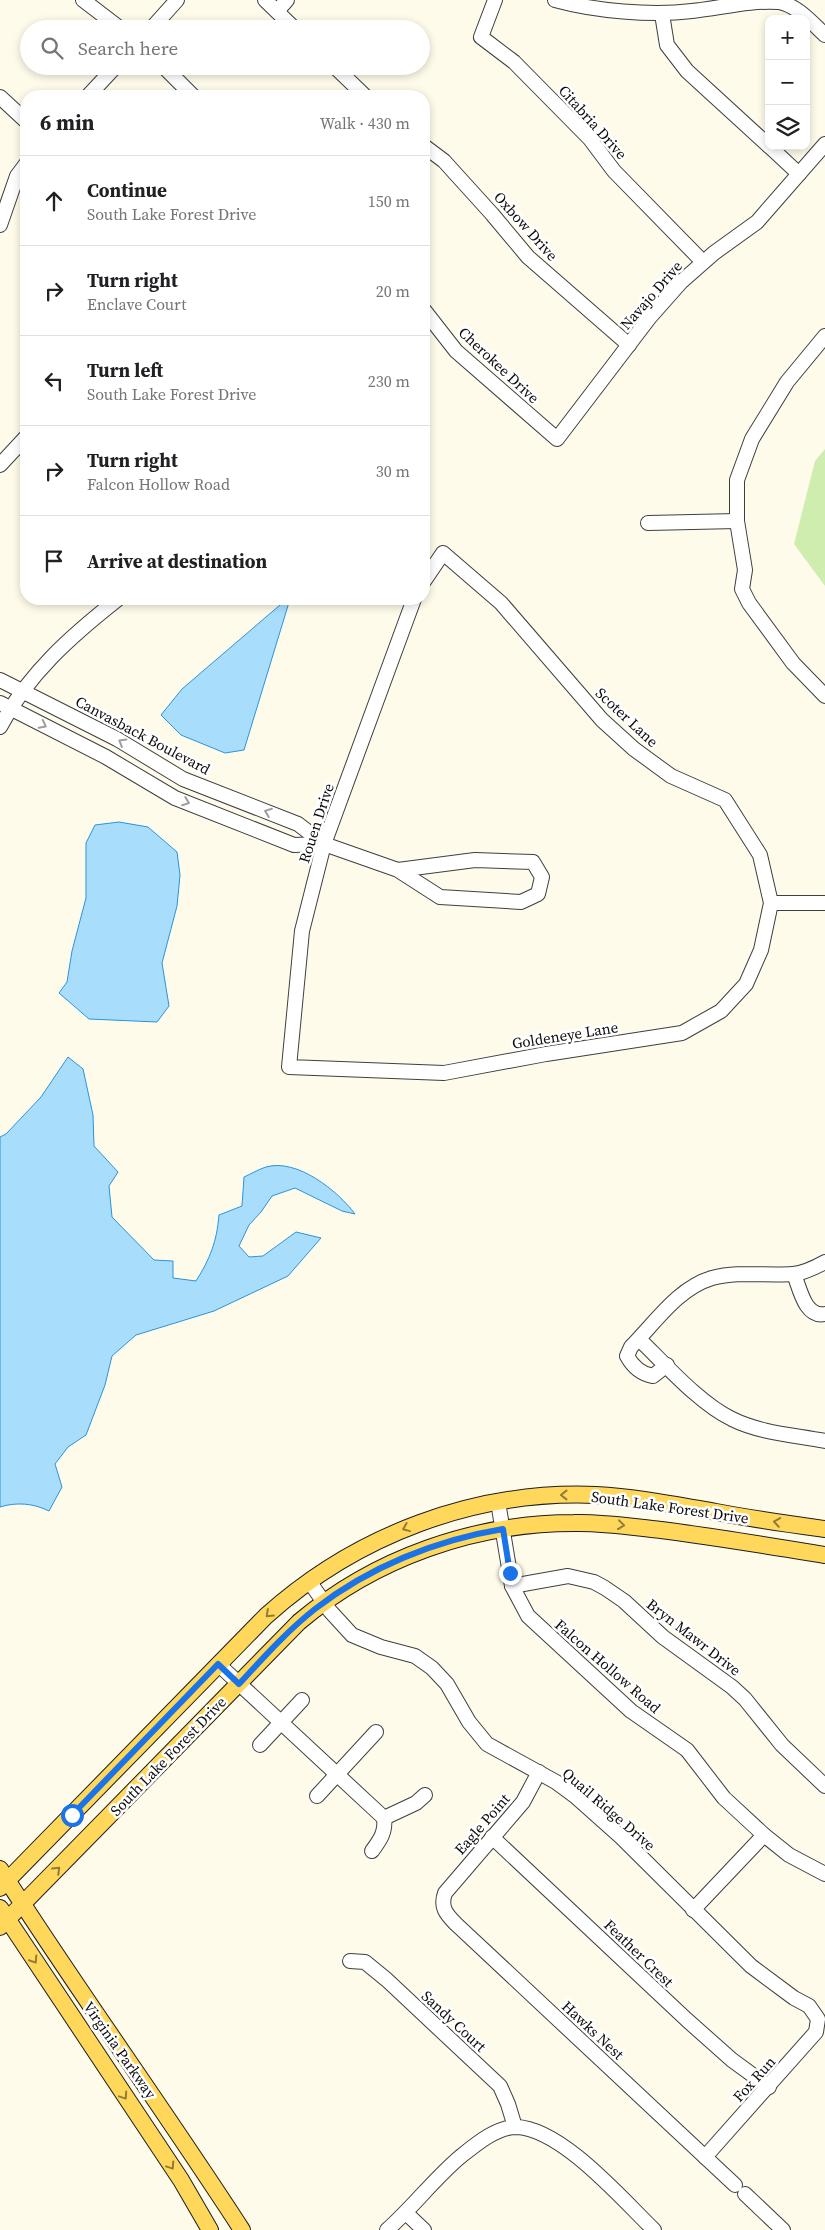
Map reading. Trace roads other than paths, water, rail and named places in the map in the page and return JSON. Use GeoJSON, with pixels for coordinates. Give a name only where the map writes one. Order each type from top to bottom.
{"type":"FeatureCollection","features":[{"type":"Feature","properties":{"kind":"main road","name":"South Lake Forest Drive"},"geometry":{"type":"LineString","coordinates":[[2,1880],[266,1616],[309,1581],[366,1546],[407,1528],[445,1514],[498,1502],[552,1495],[612,1496],[825,1529]]}},
{"type":"Feature","properties":{"kind":"main road","name":"South Lake Forest Drive"},"geometry":{"type":"LineString","coordinates":[[2,1918],[22,1904],[299,1622],[324,1602],[361,1578],[417,1553],[471,1534],[549,1523],[605,1523],[825,1555]]}},
{"type":"Feature","properties":{"kind":"main road","name":"Virginia Parkway"},"geometry":{"type":"LineString","coordinates":[[2,1880],[22,1904],[242,2230]]}},
{"type":"Feature","properties":{"kind":"main road","name":"Virginia Parkway"},"geometry":{"type":"LineString","coordinates":[[2,1918],[181,2180],[210,2230]]}},
{"type":"Feature","properties":{"kind":"main road"},"geometry":{"type":"LineString","coordinates":[[144,2126],[164,2113]]}},
{"type":"Feature","properties":{"kind":"street"},"geometry":{"type":"LineString","coordinates":[[83,0],[109,20]]}},
{"type":"Feature","properties":{"kind":"street"},"geometry":{"type":"LineString","coordinates":[[158,20],[177,0]]}},
{"type":"Feature","properties":{"kind":"street"},"geometry":{"type":"LineString","coordinates":[[265,0],[286,20]]}},
{"type":"Feature","properties":{"kind":"street"},"geometry":{"type":"LineString","coordinates":[[277,11],[287,0]]}},
{"type":"Feature","properties":{"kind":"street","name":"Citabria Drive"},"geometry":{"type":"LineString","coordinates":[[495,0],[481,37],[514,62],[583,132],[614,171],[703,262]]}},
{"type":"Feature","properties":{"kind":"street"},"geometry":{"type":"LineString","coordinates":[[556,0],[572,4],[662,14],[758,1],[781,2],[802,12],[825,35]]}},
{"type":"Feature","properties":{"kind":"street"},"geometry":{"type":"LineString","coordinates":[[662,14],[666,45],[687,71],[765,142]]}},
{"type":"Feature","properties":{"kind":"street"},"geometry":{"type":"LineString","coordinates":[[94,90],[108,75]]}},
{"type":"Feature","properties":{"kind":"street"},"geometry":{"type":"LineString","coordinates":[[172,75],[187,90]]}},
{"type":"Feature","properties":{"kind":"street"},"geometry":{"type":"LineString","coordinates":[[344,75],[360,90]]}},
{"type":"Feature","properties":{"kind":"street"},"geometry":{"type":"LineString","coordinates":[[0,97],[20,115]]}},
{"type":"Feature","properties":{"kind":"street","name":"Navajo Drive"},"geometry":{"type":"LineString","coordinates":[[557,439],[628,345],[680,282],[703,262],[757,222],[825,144]]}},
{"type":"Feature","properties":{"kind":"street","name":"Oxbow Drive"},"geometry":{"type":"LineString","coordinates":[[430,150],[444,161],[528,257],[628,345]]}},
{"type":"Feature","properties":{"kind":"street"},"geometry":{"type":"LineString","coordinates":[[773,150],[800,174]]}},
{"type":"Feature","properties":{"kind":"street"},"geometry":{"type":"LineString","coordinates":[[0,225],[20,172]]}},
{"type":"Feature","properties":{"kind":"street","name":"Cherokee Drive"},"geometry":{"type":"LineString","coordinates":[[430,318],[456,351],[557,439]]}},
{"type":"Feature","properties":{"kind":"street"},"geometry":{"type":"LineString","coordinates":[[825,336],[787,382],[752,439],[737,480],[737,521],[745,570],[742,589],[749,603],[793,663],[825,696]]}},
{"type":"Feature","properties":{"kind":"street"},"geometry":{"type":"LineString","coordinates":[[0,465],[20,443]]}},
{"type":"Feature","properties":{"kind":"street"},"geometry":{"type":"LineString","coordinates":[[648,524],[737,521]]}},
{"type":"Feature","properties":{"kind":"street","name":"Scoter Lane"},"geometry":{"type":"LineString","coordinates":[[430,572],[443,553],[501,603],[602,720],[634,749],[670,776],[725,800],[760,855],[771,903]]}},
{"type":"Feature","properties":{"kind":"street"},"geometry":{"type":"LineString","coordinates":[[0,727],[5,706],[22,691],[49,658],[111,605]]}},
{"type":"Feature","properties":{"kind":"street","name":"Rouen Drive"},"geometry":{"type":"LineString","coordinates":[[289,1068],[302,931],[324,844],[412,605]]}},
{"type":"Feature","properties":{"kind":"street","name":"Canvasback Boulevard"},"geometry":{"type":"LineString","coordinates":[[0,680],[117,739],[183,779],[298,824],[324,844],[398,870],[440,897],[521,902],[538,894],[542,877],[533,862],[475,860],[398,870]]}},
{"type":"Feature","properties":{"kind":"street","name":"Canvasback Boulevard"},"geometry":{"type":"LineString","coordinates":[[5,706],[106,757],[174,798],[294,845],[324,844]]}},
{"type":"Feature","properties":{"kind":"street"},"geometry":{"type":"LineString","coordinates":[[771,903],[825,903]]}},
{"type":"Feature","properties":{"kind":"street","name":"Goldeneye Lane"},"geometry":{"type":"LineString","coordinates":[[289,1068],[444,1073],[682,1032],[721,1011],[746,984],[761,950],[771,903]]}},
{"type":"Feature","properties":{"kind":"street"},"geometry":{"type":"LineString","coordinates":[[667,1365],[653,1376],[646,1375],[632,1364],[628,1356],[631,1347],[679,1298],[694,1286],[711,1278],[729,1275],[794,1274],[824,1266]]}},
{"type":"Feature","properties":{"kind":"street"},"geometry":{"type":"LineString","coordinates":[[794,1274],[808,1308],[816,1314],[825,1314]]}},
{"type":"Feature","properties":{"kind":"street"},"geometry":{"type":"LineString","coordinates":[[639,1339],[709,1405],[731,1419],[751,1427],[825,1441]]}},
{"type":"Feature","properties":{"kind":"street","name":"Falcon Hollow Road"},"geometry":{"type":"LineString","coordinates":[[498,1502],[512,1586],[521,1605],[538,1626],[642,1720],[687,1750],[724,1798],[764,1835],[789,1855],[825,1874]]}},
{"type":"Feature","properties":{"kind":"street","name":"Bryn Mawr Drive"},"geometry":{"type":"LineString","coordinates":[[512,1586],[568,1576],[594,1582],[605,1588],[624,1601],[663,1637],[732,1687],[745,1699],[782,1745],[825,1786]]}},
{"type":"Feature","properties":{"kind":"street","name":"Quail Ridge Drive"},"geometry":{"type":"LineString","coordinates":[[309,1581],[344,1628],[352,1635],[381,1647],[396,1649],[415,1656],[432,1668],[447,1684],[468,1722],[487,1744],[556,1782],[608,1826],[751,1966],[780,1988],[809,2006],[820,2016]]}},
{"type":"Feature","properties":{"kind":"street"},"geometry":{"type":"LineString","coordinates":[[218,1664],[336,1776],[384,1818],[385,1826],[382,1838],[372,1851]]}},
{"type":"Feature","properties":{"kind":"street"},"geometry":{"type":"LineString","coordinates":[[260,1745],[302,1700]]}},
{"type":"Feature","properties":{"kind":"street"},"geometry":{"type":"LineString","coordinates":[[317,1796],[376,1732]]}},
{"type":"Feature","properties":{"kind":"street","name":"Eagle Point"},"geometry":{"type":"LineString","coordinates":[[445,1893],[523,1802],[539,1772]]}},
{"type":"Feature","properties":{"kind":"street"},"geometry":{"type":"LineString","coordinates":[[384,1818],[416,1803],[425,1795]]}},
{"type":"Feature","properties":{"kind":"street"},"geometry":{"type":"LineString","coordinates":[[693,1910],[764,1835]]}},
{"type":"Feature","properties":{"kind":"street","name":"Feather Crest"},"geometry":{"type":"LineString","coordinates":[[492,1837],[687,2020],[732,2060],[769,2087]]}},
{"type":"Feature","properties":{"kind":"street","name":"Hawks Nest"},"geometry":{"type":"LineString","coordinates":[[445,1893],[442,1900],[443,1909],[456,1924],[782,2230]]}},
{"type":"Feature","properties":{"kind":"street","name":"Sandy Court"},"geometry":{"type":"LineString","coordinates":[[350,1961],[365,1962],[387,1980],[500,2086],[515,2127]]}},
{"type":"Feature","properties":{"kind":"street","name":"Fox Run"},"geometry":{"type":"LineString","coordinates":[[705,2157],[816,2032],[820,2016]]}},
{"type":"Feature","properties":{"kind":"street"},"geometry":{"type":"LineString","coordinates":[[387,2230],[465,2154],[484,2139],[515,2127],[536,2130],[567,2147],[654,2230]]}},
{"type":"Feature","properties":{"kind":"street"},"geometry":{"type":"LineString","coordinates":[[406,2213],[424,2230]]}},
{"type":"Feature","properties":{"kind":"water"},"geometry":{"type":"Polygon","coordinates":[[[280,605],[288,605],[244,750],[225,753],[181,735],[161,715],[182,689],[280,605]]]}},
{"type":"Feature","properties":{"kind":"water"},"geometry":{"type":"Polygon","coordinates":[[[119,822],[148,827],[177,852],[180,875],[177,906],[162,963],[169,1006],[157,1022],[89,1019],[59,993],[67,982],[72,951],[86,898],[86,843],[95,825],[119,822]]]}},
{"type":"Feature","properties":{"kind":"water"},"geometry":{"type":"Polygon","coordinates":[[[68,1057],[83,1069],[93,1115],[94,1146],[118,1172],[109,1186],[112,1217],[154,1260],[173,1261],[173,1278],[196,1281],[212,1250],[217,1233],[219,1215],[242,1206],[244,1177],[263,1168],[278,1165],[291,1167],[316,1178],[348,1205],[355,1214],[342,1211],[295,1188],[272,1196],[249,1225],[239,1246],[249,1257],[263,1256],[296,1232],[321,1238],[288,1276],[214,1311],[136,1335],[112,1356],[105,1385],[86,1435],[68,1447],[55,1464],[62,1487],[49,1511],[37,1506],[24,1504],[0,1507],[0,1137],[6,1134],[41,1097],[68,1057]]]}}]}
